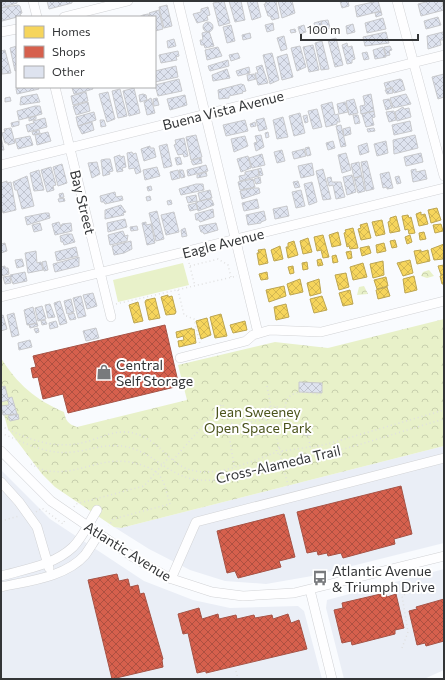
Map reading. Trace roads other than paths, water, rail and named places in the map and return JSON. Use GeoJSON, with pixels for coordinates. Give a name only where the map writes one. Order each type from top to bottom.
{"type":"FeatureCollection","features":[{"type":"Feature","properties":{"kind":"street"},"geometry":{"type":"LineString","coordinates":[[33,1],[37,16]]}},
{"type":"Feature","properties":{"kind":"street"},"geometry":{"type":"LineString","coordinates":[[68,16],[128,1]]}},
{"type":"Feature","properties":{"kind":"street"},"geometry":{"type":"LineString","coordinates":[[178,1],[258,333]]}},
{"type":"Feature","properties":{"kind":"street"},"geometry":{"type":"LineString","coordinates":[[397,1],[444,176]]}},
{"type":"Feature","properties":{"kind":"street"},"geometry":{"type":"LineString","coordinates":[[1,32],[16,28]]}},
{"type":"Feature","properties":{"kind":"street","name":"Buena Vista Avenue"},"geometry":{"type":"LineString","coordinates":[[1,165],[444,55]]}},
{"type":"Feature","properties":{"kind":"street","name":"Bay Street"},"geometry":{"type":"LineString","coordinates":[[55,88],[111,317]]}},
{"type":"Feature","properties":{"kind":"street","name":"Eagle Avenue"},"geometry":{"type":"LineString","coordinates":[[1,297],[444,188]]}},
{"type":"Feature","properties":{"kind":"street"},"geometry":{"type":"LineString","coordinates":[[180,358],[246,341],[258,333],[270,330],[321,332],[444,301]]}},
{"type":"Feature","properties":{"kind":"street","name":"Atlantic Avenue"},"geometry":{"type":"LineString","coordinates":[[1,451],[38,490],[62,510],[145,565],[171,579],[212,592],[243,596],[276,595],[310,590],[444,556]]}},
{"type":"Feature","properties":{"kind":"street"},"geometry":{"type":"LineString","coordinates":[[171,579],[196,522],[444,458]]}},
{"type":"Feature","properties":{"kind":"street"},"geometry":{"type":"LineString","coordinates":[[1,482],[29,514],[37,527],[48,563],[50,575]]}},
{"type":"Feature","properties":{"kind":"street"},"geometry":{"type":"LineString","coordinates":[[1,576],[48,563],[74,546],[97,510]]}},
{"type":"Feature","properties":{"kind":"street"},"geometry":{"type":"LineString","coordinates":[[1,587],[50,575],[69,566],[84,556],[99,534]]}},
{"type":"Feature","properties":{"kind":"street"},"geometry":{"type":"LineString","coordinates":[[310,590],[332,679]]}},
{"type":"Feature","properties":{"kind":"place","name":"Central Self Storage"},"geometry":{"type":"Point","coordinates":[104,372]}},
{"type":"Feature","properties":{"kind":"place","name":"Atlantic Avenue & Triumph Drive"},"geometry":{"type":"Point","coordinates":[320,578]}},
{"type":"Feature","properties":{"kind":"park label","name":"Jean Sweeney Open Space Park"},"geometry":{"type":"Point","coordinates":[258,420]}}]}
